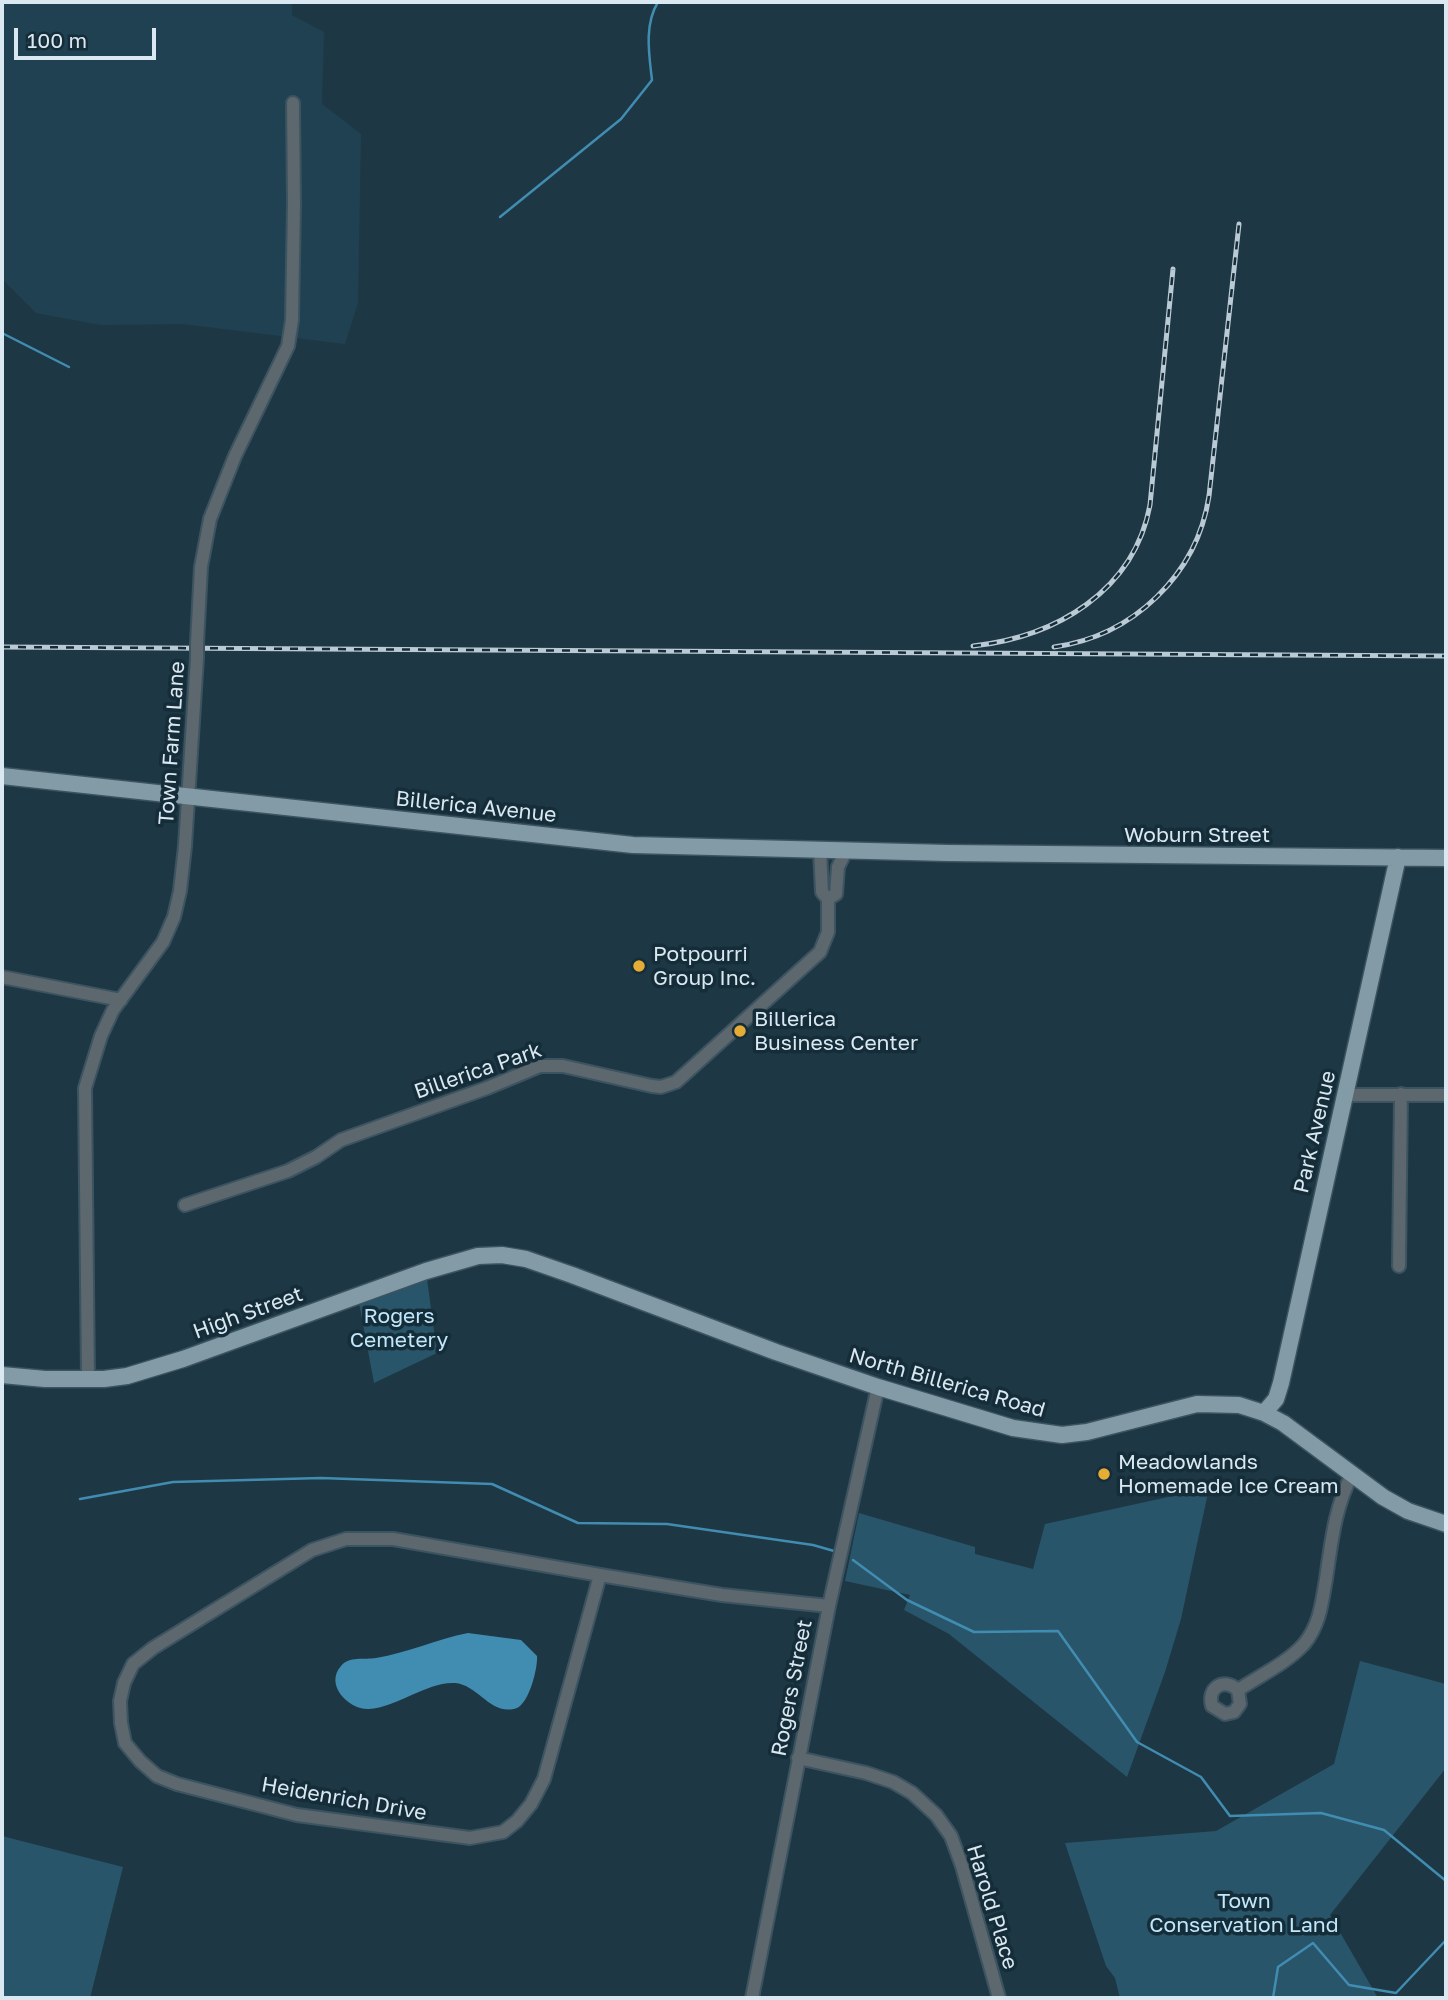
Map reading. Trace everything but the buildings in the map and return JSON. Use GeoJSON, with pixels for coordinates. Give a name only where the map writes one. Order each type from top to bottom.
{"type":"FeatureCollection","features":[{"type":"Feature","properties":{"kind":"main road","name":"Billerica Avenue"},"geometry":{"type":"LineString","coordinates":[[2,776],[633,845],[948,853]]}},
{"type":"Feature","properties":{"kind":"main road","name":"Woburn Street"},"geometry":{"type":"LineString","coordinates":[[948,853],[1446,858]]}},
{"type":"Feature","properties":{"kind":"main road","name":"Park Avenue"},"geometry":{"type":"LineString","coordinates":[[1264,1413],[1276,1399],[1281,1383],[1398,857]]}},
{"type":"Feature","properties":{"kind":"main road","name":"High Street"},"geometry":{"type":"LineString","coordinates":[[2,1375],[88,1379],[127,1376],[426,1271],[478,1256],[502,1255]]}},
{"type":"Feature","properties":{"kind":"main road","name":"North Billerica Road"},"geometry":{"type":"LineString","coordinates":[[502,1255],[526,1259],[572,1275],[776,1352],[878,1387],[1013,1428],[1042,1434],[1087,1432],[1198,1404],[1239,1405],[1283,1423],[1383,1497],[1408,1511],[1446,1524]]}},
{"type":"Feature","properties":{"kind":"street","name":"Town Farm Lane"},"geometry":{"type":"LineString","coordinates":[[88,1379],[85,1088],[101,1036],[121,1000],[163,942],[174,917],[180,891],[189,797],[201,568],[210,519],[235,456],[288,346],[292,320],[293,103]]}},
{"type":"Feature","properties":{"kind":"street","name":"Billerica Park"},"geometry":{"type":"LineString","coordinates":[[185,1205],[288,1171],[341,1140],[487,1088],[540,1066],[563,1066],[652,1086],[661,1087],[676,1082],[820,952],[828,932],[828,899],[822,892],[820,850]]}},
{"type":"Feature","properties":{"kind":"street","name":"Billerica Park"},"geometry":{"type":"LineString","coordinates":[[828,899],[836,894],[838,866],[846,850]]}},
{"type":"Feature","properties":{"kind":"street"},"geometry":{"type":"LineString","coordinates":[[2,977],[121,1000]]}},
{"type":"Feature","properties":{"kind":"street"},"geometry":{"type":"LineString","coordinates":[[1399,1266],[1401,1094]]}},
{"type":"Feature","properties":{"kind":"street"},"geometry":{"type":"LineString","coordinates":[[1345,1095],[1446,1095]]}},
{"type":"Feature","properties":{"kind":"street","name":"Rogers Street"},"geometry":{"type":"LineString","coordinates":[[751,1998],[829,1606],[878,1387]]}},
{"type":"Feature","properties":{"kind":"street"},"geometry":{"type":"LineString","coordinates":[[1238,1690],[1294,1653],[1312,1632],[1320,1613],[1340,1506],[1352,1475]]}},
{"type":"Feature","properties":{"kind":"street","name":"Heidenrich Drive"},"geometry":{"type":"LineString","coordinates":[[600,1575],[544,1779],[531,1804],[517,1821],[503,1832],[470,1838],[297,1815],[177,1784],[157,1776],[125,1743],[120,1701],[124,1683],[133,1664],[153,1648],[312,1550],[346,1539],[393,1539],[722,1595],[829,1606]]}},
{"type":"Feature","properties":{"kind":"street","name":"Harold Place"},"geometry":{"type":"LineString","coordinates":[[798,1758],[866,1773],[893,1782],[912,1793],[936,1815],[951,1836],[962,1866],[999,1998]]}},
{"type":"Feature","properties":{"kind":"shaded area"},"geometry":{"type":"Polygon","coordinates":[[[2,2],[292,2],[292,15],[324,32],[322,104],[361,134],[358,303],[345,344],[183,324],[101,325],[36,313],[2,279],[2,2]]]}},
{"type":"Feature","properties":{"kind":"shaded area"},"geometry":{"type":"Polygon","coordinates":[[[468,1633],[521,1640],[537,1656],[529,1693],[517,1708],[508,1710],[492,1705],[471,1689],[455,1683],[435,1686],[391,1704],[369,1709],[347,1701],[337,1688],[337,1673],[348,1661],[388,1656],[468,1633]]]}},
{"type":"Feature","properties":{"kind":"green space","name":"Rogers Cemetery"},"geometry":{"type":"Polygon","coordinates":[[[427,1279],[437,1353],[374,1383],[359,1303],[427,1279]]]}},
{"type":"Feature","properties":{"kind":"green space"},"geometry":{"type":"Polygon","coordinates":[[[1209,1488],[1181,1619],[1127,1777],[949,1634],[904,1610],[910,1595],[845,1581],[859,1513],[975,1547],[975,1554],[1033,1569],[1045,1524],[1209,1488]]]}},
{"type":"Feature","properties":{"kind":"green space","name":"Town Conservation Land"},"geometry":{"type":"Polygon","coordinates":[[[1360,1661],[1446,1684],[1446,1768],[1330,1915],[1378,1998],[1120,1998],[1115,1978],[1106,1966],[1065,1843],[1216,1831],[1334,1764],[1360,1661]]]}},
{"type":"Feature","properties":{"kind":"green space"},"geometry":{"type":"Polygon","coordinates":[[[2,1836],[123,1867],[90,1998],[2,1998],[2,1836]]]}},
{"type":"Feature","properties":{"kind":"waterway"},"geometry":{"type":"LineString","coordinates":[[500,217],[621,119],[652,80],[649,30],[658,2]]}},
{"type":"Feature","properties":{"kind":"waterway"},"geometry":{"type":"LineString","coordinates":[[2,333],[69,367]]}},
{"type":"Feature","properties":{"kind":"waterway"},"geometry":{"type":"LineString","coordinates":[[80,1499],[173,1482],[321,1478],[492,1484],[578,1523],[667,1524],[813,1545],[834,1551]]}},
{"type":"Feature","properties":{"kind":"waterway"},"geometry":{"type":"LineString","coordinates":[[853,1560],[907,1600],[974,1632],[1058,1631],[1137,1742],[1201,1777],[1230,1816],[1321,1813],[1384,1830],[1446,1881]]}},
{"type":"Feature","properties":{"kind":"waterway"},"geometry":{"type":"LineString","coordinates":[[1273,1998],[1278,1967],[1313,1943],[1349,1985],[1396,1993],[1446,1940]]}},
{"type":"Feature","properties":{"kind":"railway"},"geometry":{"type":"LineString","coordinates":[[1054,647],[1083,641],[1110,630],[1135,615],[1157,597],[1176,576],[1191,551],[1202,525],[1209,496],[1239,224]]}},
{"type":"Feature","properties":{"kind":"railway"},"geometry":{"type":"LineString","coordinates":[[973,646],[1004,641],[1061,620],[1087,604],[1109,585],[1127,562],[1141,535],[1150,505],[1173,269]]}},
{"type":"Feature","properties":{"kind":"railway"},"geometry":{"type":"LineString","coordinates":[[2,647],[1446,656]]}},
{"type":"Feature","properties":{"kind":"place","name":"Potpourri Group Inc."},"geometry":{"type":"Point","coordinates":[639,966]}},
{"type":"Feature","properties":{"kind":"place","name":"Billerica Business Center"},"geometry":{"type":"Point","coordinates":[740,1031]}},
{"type":"Feature","properties":{"kind":"place","name":"Meadowlands Homemade Ice Cream"},"geometry":{"type":"Point","coordinates":[1104,1474]}}]}
